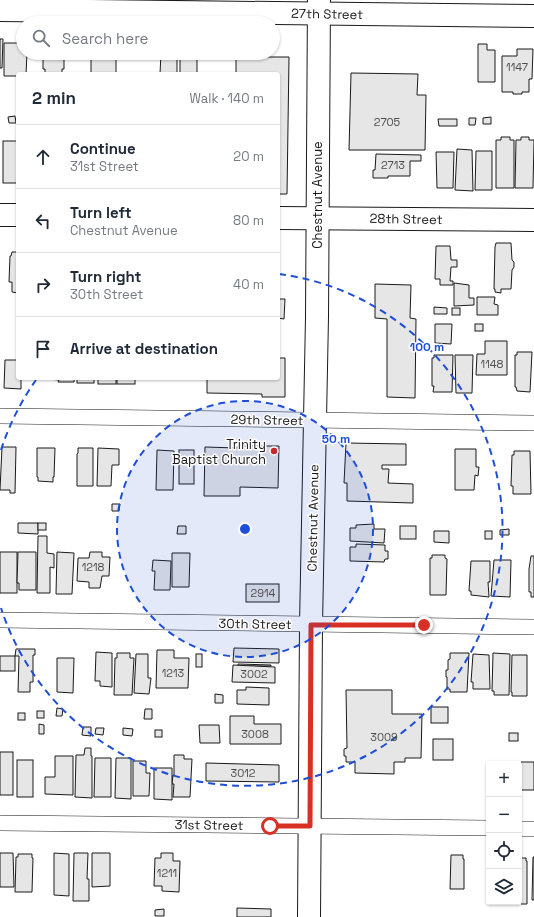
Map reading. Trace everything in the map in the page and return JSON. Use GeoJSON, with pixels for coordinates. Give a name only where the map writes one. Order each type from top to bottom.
{"type":"FeatureCollection","features":[{"type":"Feature","properties":{"kind":"main road","name":"27th Street"},"geometry":{"type":"LineString","coordinates":[[0,10],[319,7],[534,16]]}},
{"type":"Feature","properties":{"kind":"main road","name":"Chestnut Avenue"},"geometry":{"type":"LineString","coordinates":[[309,917],[311,625],[317,318],[319,7]]}},
{"type":"Feature","properties":{"kind":"main road"},"geometry":{"type":"LineString","coordinates":[[0,215],[16,215]]}},
{"type":"Feature","properties":{"kind":"main road","name":"28th Street"},"geometry":{"type":"LineString","coordinates":[[280,218],[534,220]]}},
{"type":"Feature","properties":{"kind":"street","name":"29th Street"},"geometry":{"type":"LineString","coordinates":[[0,416],[534,423]]}},
{"type":"Feature","properties":{"kind":"street","name":"30th Street"},"geometry":{"type":"LineString","coordinates":[[0,620],[534,627]]}},
{"type":"Feature","properties":{"kind":"street","name":"31st Street"},"geometry":{"type":"LineString","coordinates":[[0,822],[486,828]]}},
{"type":"Feature","properties":{"kind":"street"},"geometry":{"type":"LineString","coordinates":[[522,829],[534,829]]}},
{"type":"Feature","properties":{"kind":"building"},"geometry":{"type":"Polygon","coordinates":[[[0,39],[3,39],[2,68],[0,68],[0,39]]]}},
{"type":"Feature","properties":{"kind":"building"},"geometry":{"type":"Polygon","coordinates":[[[4,43],[16,43],[16,60],[27,60],[26,72],[16,72],[16,76],[4,76],[4,43]]]}},
{"type":"Feature","properties":{"kind":"building"},"geometry":{"type":"Polygon","coordinates":[[[478,44],[487,44],[487,50],[495,50],[495,82],[478,82],[478,44]]]}},
{"type":"Feature","properties":{"kind":"building"},"geometry":{"type":"Polygon","coordinates":[[[517,49],[533,49],[532,79],[529,79],[529,92],[513,94],[513,92],[502,92],[502,56],[517,56],[517,49]]]}},
{"type":"Feature","properties":{"kind":"building"},"geometry":{"type":"Polygon","coordinates":[[[280,57],[289,57],[287,194],[280,194],[280,72],[236,72],[236,60],[280,60],[280,57]]]}},
{"type":"Feature","properties":{"kind":"building"},"geometry":{"type":"Polygon","coordinates":[[[43,60],[64,60],[64,69],[62,69],[62,72],[45,72],[45,69],[43,69],[43,60]]]}},
{"type":"Feature","properties":{"kind":"building"},"geometry":{"type":"Polygon","coordinates":[[[91,60],[116,60],[116,72],[91,72],[91,60]]]}},
{"type":"Feature","properties":{"kind":"building"},"geometry":{"type":"Polygon","coordinates":[[[161,60],[177,60],[177,72],[160,72],[161,60]]]}},
{"type":"Feature","properties":{"kind":"building"},"geometry":{"type":"Polygon","coordinates":[[[180,60],[197,60],[197,72],[180,72],[180,60]]]}},
{"type":"Feature","properties":{"kind":"building"},"geometry":{"type":"Polygon","coordinates":[[[351,73],[418,74],[417,95],[426,95],[425,150],[349,150],[351,73]]]}},
{"type":"Feature","properties":{"kind":"building"},"geometry":{"type":"Polygon","coordinates":[[[15,116],[16,123],[9,123],[8,117],[15,116]]]}},
{"type":"Feature","properties":{"kind":"building"},"geometry":{"type":"Polygon","coordinates":[[[491,117],[491,124],[483,124],[483,118],[491,117]]]}},
{"type":"Feature","properties":{"kind":"building"},"geometry":{"type":"Polygon","coordinates":[[[469,118],[476,118],[475,125],[469,125],[469,118]]]}},
{"type":"Feature","properties":{"kind":"building"},"geometry":{"type":"Polygon","coordinates":[[[438,119],[457,119],[457,126],[439,126],[438,119]]]}},
{"type":"Feature","properties":{"kind":"building"},"geometry":{"type":"Polygon","coordinates":[[[501,137],[510,137],[510,140],[514,140],[514,188],[496,188],[496,140],[501,140],[501,137]]]}},
{"type":"Feature","properties":{"kind":"building"},"geometry":{"type":"Polygon","coordinates":[[[521,137],[529,137],[529,140],[534,140],[533,188],[515,188],[516,140],[521,140],[521,137]]]}},
{"type":"Feature","properties":{"kind":"building"},"geometry":{"type":"Polygon","coordinates":[[[3,141],[16,141],[16,183],[3,183],[3,141]]]}},
{"type":"Feature","properties":{"kind":"building"},"geometry":{"type":"Polygon","coordinates":[[[457,149],[472,150],[473,191],[455,190],[457,149]]]}},
{"type":"Feature","properties":{"kind":"building"},"geometry":{"type":"Polygon","coordinates":[[[476,151],[492,151],[492,190],[475,190],[476,151]]]}},
{"type":"Feature","properties":{"kind":"building"},"geometry":{"type":"Polygon","coordinates":[[[436,152],[454,152],[453,188],[437,188],[436,152]]]}},
{"type":"Feature","properties":{"kind":"building"},"geometry":{"type":"Polygon","coordinates":[[[376,154],[421,155],[421,161],[410,161],[410,176],[373,178],[376,154]]]}},
{"type":"Feature","properties":{"kind":"building"},"geometry":{"type":"Polygon","coordinates":[[[496,243],[511,243],[512,260],[514,262],[511,289],[501,289],[501,293],[495,292],[494,289],[496,243]]]}},
{"type":"Feature","properties":{"kind":"building"},"geometry":{"type":"Polygon","coordinates":[[[436,246],[450,246],[451,260],[457,260],[457,267],[451,267],[450,281],[453,281],[453,285],[440,285],[440,279],[435,279],[436,246]]]}},
{"type":"Feature","properties":{"kind":"building"},"geometry":{"type":"Polygon","coordinates":[[[12,252],[16,252],[16,293],[12,292],[12,282],[9,282],[12,252]]]}},
{"type":"Feature","properties":{"kind":"building"},"geometry":{"type":"Polygon","coordinates":[[[454,283],[469,285],[469,298],[474,298],[474,305],[454,306],[454,283]]]}},
{"type":"Feature","properties":{"kind":"building"},"geometry":{"type":"Polygon","coordinates":[[[375,284],[411,285],[410,318],[416,319],[415,398],[387,397],[387,319],[375,318],[375,284]]]}},
{"type":"Feature","properties":{"kind":"building"},"geometry":{"type":"Polygon","coordinates":[[[477,297],[495,297],[494,304],[498,305],[498,315],[477,315],[477,297]]]}},
{"type":"Feature","properties":{"kind":"building"},"geometry":{"type":"Polygon","coordinates":[[[280,299],[285,299],[284,319],[280,318],[280,299]]]}},
{"type":"Feature","properties":{"kind":"building"},"geometry":{"type":"Polygon","coordinates":[[[434,307],[447,308],[447,314],[434,314],[434,307]]]}},
{"type":"Feature","properties":{"kind":"building"},"geometry":{"type":"Polygon","coordinates":[[[452,308],[460,308],[460,315],[452,315],[452,308]]]}},
{"type":"Feature","properties":{"kind":"building"},"geometry":{"type":"Polygon","coordinates":[[[435,324],[452,324],[451,344],[435,343],[435,324]]]}},
{"type":"Feature","properties":{"kind":"building"},"geometry":{"type":"Polygon","coordinates":[[[475,324],[483,324],[483,331],[475,331],[475,324]]]}},
{"type":"Feature","properties":{"kind":"building"},"geometry":{"type":"Polygon","coordinates":[[[485,341],[507,341],[507,375],[476,375],[477,354],[485,354],[485,341]]]}},
{"type":"Feature","properties":{"kind":"building"},"geometry":{"type":"Polygon","coordinates":[[[517,352],[532,352],[530,392],[517,391],[515,387],[515,355],[517,355],[517,352]]]}},
{"type":"Feature","properties":{"kind":"building"},"geometry":{"type":"Polygon","coordinates":[[[434,355],[453,355],[452,392],[433,392],[432,358],[434,358],[434,355]]]}},
{"type":"Feature","properties":{"kind":"building"},"geometry":{"type":"Polygon","coordinates":[[[455,355],[473,355],[472,393],[456,393],[455,355]]]}},
{"type":"Feature","properties":{"kind":"building"},"geometry":{"type":"Polygon","coordinates":[[[280,358],[285,358],[285,397],[262,397],[262,394],[207,393],[207,380],[280,380],[280,358]]]}},
{"type":"Feature","properties":{"kind":"building"},"geometry":{"type":"Polygon","coordinates":[[[5,360],[16,360],[16,380],[21,380],[21,389],[4,388],[5,360]]]}},
{"type":"Feature","properties":{"kind":"building"},"geometry":{"type":"Polygon","coordinates":[[[59,380],[74,380],[74,382],[58,382],[59,380]]]}},
{"type":"Feature","properties":{"kind":"building"},"geometry":{"type":"Polygon","coordinates":[[[77,380],[94,380],[94,383],[77,383],[77,380]]]}},
{"type":"Feature","properties":{"kind":"building"},"geometry":{"type":"Polygon","coordinates":[[[98,380],[116,380],[116,384],[98,384],[98,380]]]}},
{"type":"Feature","properties":{"kind":"building"},"geometry":{"type":"Polygon","coordinates":[[[117,380],[135,380],[135,384],[117,384],[117,380]]]}},
{"type":"Feature","properties":{"kind":"building"},"geometry":{"type":"Polygon","coordinates":[[[346,443],[406,444],[406,465],[382,465],[382,469],[389,469],[388,483],[413,484],[413,503],[347,501],[347,483],[344,483],[346,443]]]}},
{"type":"Feature","properties":{"kind":"building"},"geometry":{"type":"Polygon","coordinates":[[[238,446],[279,446],[278,488],[240,487],[240,496],[204,496],[205,447],[238,448],[238,446]]]}},
{"type":"Feature","properties":{"kind":"building"},"geometry":{"type":"Polygon","coordinates":[[[2,447],[16,447],[15,493],[10,493],[10,490],[0,490],[2,447]]]}},
{"type":"Feature","properties":{"kind":"building"},"geometry":{"type":"Polygon","coordinates":[[[37,448],[55,448],[53,482],[38,481],[37,448]]]}},
{"type":"Feature","properties":{"kind":"building"},"geometry":{"type":"Polygon","coordinates":[[[78,448],[93,448],[93,486],[77,486],[78,448]]]}},
{"type":"Feature","properties":{"kind":"building"},"geometry":{"type":"Polygon","coordinates":[[[98,448],[119,449],[119,465],[112,465],[111,486],[97,486],[98,448]]]}},
{"type":"Feature","properties":{"kind":"building"},"geometry":{"type":"Polygon","coordinates":[[[455,449],[476,449],[476,467],[479,467],[478,476],[475,475],[474,490],[455,490],[455,449]]]}},
{"type":"Feature","properties":{"kind":"building"},"geometry":{"type":"Polygon","coordinates":[[[157,450],[174,451],[173,490],[156,490],[157,450]]]}},
{"type":"Feature","properties":{"kind":"building"},"geometry":{"type":"Polygon","coordinates":[[[179,450],[194,450],[194,484],[179,484],[179,450]]]}},
{"type":"Feature","properties":{"kind":"building"},"geometry":{"type":"Polygon","coordinates":[[[514,451],[530,451],[531,494],[513,494],[513,486],[511,486],[512,455],[514,455],[514,451]]]}},
{"type":"Feature","properties":{"kind":"building"},"geometry":{"type":"Polygon","coordinates":[[[112,504],[120,504],[119,511],[112,511],[112,504]]]}},
{"type":"Feature","properties":{"kind":"building"},"geometry":{"type":"Polygon","coordinates":[[[18,523],[38,523],[38,534],[18,533],[18,523]]]}},
{"type":"Feature","properties":{"kind":"building"},"geometry":{"type":"Polygon","coordinates":[[[38,523],[46,523],[46,530],[38,530],[38,523]]]}},
{"type":"Feature","properties":{"kind":"building"},"geometry":{"type":"Polygon","coordinates":[[[374,524],[374,529],[385,529],[384,543],[350,541],[350,528],[356,528],[356,525],[374,524]]]}},
{"type":"Feature","properties":{"kind":"building"},"geometry":{"type":"Polygon","coordinates":[[[178,526],[186,526],[186,534],[177,534],[178,526]]]}},
{"type":"Feature","properties":{"kind":"building"},"geometry":{"type":"Polygon","coordinates":[[[400,526],[416,526],[416,539],[400,539],[400,526]]]}},
{"type":"Feature","properties":{"kind":"building"},"geometry":{"type":"Polygon","coordinates":[[[509,529],[509,535],[500,535],[500,530],[509,529]]]}},
{"type":"Feature","properties":{"kind":"building"},"geometry":{"type":"Polygon","coordinates":[[[434,531],[449,531],[449,543],[434,542],[434,531]]]}},
{"type":"Feature","properties":{"kind":"building"},"geometry":{"type":"Polygon","coordinates":[[[485,531],[492,531],[492,539],[485,539],[485,531]]]}},
{"type":"Feature","properties":{"kind":"building"},"geometry":{"type":"Polygon","coordinates":[[[38,536],[47,536],[47,553],[54,554],[54,568],[50,567],[50,593],[37,593],[38,536]]]}},
{"type":"Feature","properties":{"kind":"building"},"geometry":{"type":"Polygon","coordinates":[[[356,544],[385,545],[385,551],[388,551],[388,559],[385,559],[384,562],[350,561],[350,547],[356,547],[356,544]]]}},
{"type":"Feature","properties":{"kind":"building"},"geometry":{"type":"Polygon","coordinates":[[[0,552],[17,552],[17,593],[0,593],[0,552]]]}},
{"type":"Feature","properties":{"kind":"building"},"geometry":{"type":"Polygon","coordinates":[[[18,552],[36,552],[36,590],[19,590],[19,583],[17,583],[18,552]]]}},
{"type":"Feature","properties":{"kind":"building"},"geometry":{"type":"Polygon","coordinates":[[[57,552],[74,553],[72,594],[56,594],[57,552]]]}},
{"type":"Feature","properties":{"kind":"building"},"geometry":{"type":"Polygon","coordinates":[[[90,552],[102,552],[102,557],[110,557],[109,576],[102,576],[100,588],[89,588],[89,582],[77,581],[78,558],[89,558],[90,552]]]}},
{"type":"Feature","properties":{"kind":"building"},"geometry":{"type":"Polygon","coordinates":[[[172,553],[190,553],[189,587],[172,587],[172,553]]]}},
{"type":"Feature","properties":{"kind":"building"},"geometry":{"type":"Polygon","coordinates":[[[432,555],[445,555],[445,558],[447,559],[446,595],[430,595],[430,558],[432,558],[432,555]]]}},
{"type":"Feature","properties":{"kind":"building"},"geometry":{"type":"Polygon","coordinates":[[[531,556],[534,556],[534,597],[531,597],[531,592],[529,592],[529,569],[531,556]]]}},
{"type":"Feature","properties":{"kind":"building"},"geometry":{"type":"Polygon","coordinates":[[[153,560],[171,561],[170,590],[154,590],[155,571],[152,571],[153,560]]]}},
{"type":"Feature","properties":{"kind":"building"},"geometry":{"type":"Polygon","coordinates":[[[494,560],[511,560],[510,597],[491,596],[494,560]]]}},
{"type":"Feature","properties":{"kind":"building"},"geometry":{"type":"Polygon","coordinates":[[[471,561],[490,561],[490,582],[488,582],[489,597],[471,595],[471,591],[469,591],[471,561]]]}},
{"type":"Feature","properties":{"kind":"building"},"geometry":{"type":"Polygon","coordinates":[[[246,584],[279,584],[279,602],[246,602],[246,584]]]}},
{"type":"Feature","properties":{"kind":"building"},"geometry":{"type":"Polygon","coordinates":[[[234,648],[279,649],[279,663],[233,662],[234,648]]]}},
{"type":"Feature","properties":{"kind":"building"},"geometry":{"type":"Polygon","coordinates":[[[16,649],[35,649],[35,655],[33,655],[33,682],[30,682],[30,692],[18,692],[19,656],[15,656],[16,649]]]}},
{"type":"Feature","properties":{"kind":"building"},"geometry":{"type":"Polygon","coordinates":[[[157,650],[174,650],[174,658],[189,658],[188,688],[156,688],[157,650]]]}},
{"type":"Feature","properties":{"kind":"building"},"geometry":{"type":"Polygon","coordinates":[[[96,652],[112,653],[112,687],[100,686],[100,681],[95,681],[96,652]]]}},
{"type":"Feature","properties":{"kind":"building"},"geometry":{"type":"Polygon","coordinates":[[[117,653],[130,653],[130,658],[134,658],[132,695],[114,695],[115,658],[117,658],[117,653]]]}},
{"type":"Feature","properties":{"kind":"building"},"geometry":{"type":"Polygon","coordinates":[[[450,653],[469,653],[467,692],[450,692],[450,689],[447,689],[446,670],[448,670],[450,653]]]}},
{"type":"Feature","properties":{"kind":"building"},"geometry":{"type":"Polygon","coordinates":[[[493,653],[510,654],[509,695],[494,695],[494,691],[492,691],[493,653]]]}},
{"type":"Feature","properties":{"kind":"building"},"geometry":{"type":"Polygon","coordinates":[[[136,654],[148,654],[148,678],[151,678],[149,694],[134,693],[136,654]]]}},
{"type":"Feature","properties":{"kind":"building"},"geometry":{"type":"Polygon","coordinates":[[[196,654],[202,654],[202,667],[196,667],[196,654]]]}},
{"type":"Feature","properties":{"kind":"building"},"geometry":{"type":"Polygon","coordinates":[[[473,654],[489,655],[490,689],[473,689],[473,682],[471,682],[473,654]]]}},
{"type":"Feature","properties":{"kind":"building"},"geometry":{"type":"Polygon","coordinates":[[[512,655],[527,655],[527,696],[512,696],[512,655]]]}},
{"type":"Feature","properties":{"kind":"building"},"geometry":{"type":"Polygon","coordinates":[[[0,656],[15,656],[15,671],[0,671],[0,656]]]}},
{"type":"Feature","properties":{"kind":"building"},"geometry":{"type":"Polygon","coordinates":[[[57,658],[74,658],[73,693],[57,692],[57,658]]]}},
{"type":"Feature","properties":{"kind":"building"},"geometry":{"type":"Polygon","coordinates":[[[238,664],[271,665],[271,666],[238,666],[238,664]]]}},
{"type":"Feature","properties":{"kind":"building"},"geometry":{"type":"Polygon","coordinates":[[[233,665],[275,667],[275,683],[232,682],[233,665]]]}},
{"type":"Feature","properties":{"kind":"building"},"geometry":{"type":"Polygon","coordinates":[[[246,687],[269,688],[269,705],[237,704],[237,690],[246,690],[246,687]]]}},
{"type":"Feature","properties":{"kind":"building"},"geometry":{"type":"Polygon","coordinates":[[[346,690],[392,690],[392,714],[422,714],[421,758],[405,758],[405,762],[394,762],[394,774],[355,773],[355,762],[346,762],[346,756],[344,756],[344,749],[347,748],[346,690]]]}},
{"type":"Feature","properties":{"kind":"building"},"geometry":{"type":"Polygon","coordinates":[[[215,694],[223,695],[223,703],[215,703],[215,694]]]}},
{"type":"Feature","properties":{"kind":"building"},"geometry":{"type":"Polygon","coordinates":[[[431,707],[448,707],[448,723],[431,723],[431,707]]]}},
{"type":"Feature","properties":{"kind":"building"},"geometry":{"type":"Polygon","coordinates":[[[57,708],[63,709],[62,716],[56,716],[57,708]]]}},
{"type":"Feature","properties":{"kind":"building"},"geometry":{"type":"Polygon","coordinates":[[[145,709],[152,709],[152,719],[144,719],[145,709]]]}},
{"type":"Feature","properties":{"kind":"building"},"geometry":{"type":"Polygon","coordinates":[[[37,711],[44,711],[44,718],[37,718],[37,711]]]}},
{"type":"Feature","properties":{"kind":"building"},"geometry":{"type":"Polygon","coordinates":[[[18,713],[25,713],[25,720],[18,720],[18,713]]]}},
{"type":"Feature","properties":{"kind":"building"},"geometry":{"type":"Polygon","coordinates":[[[230,716],[254,716],[254,724],[281,724],[281,744],[230,744],[230,716]]]}},
{"type":"Feature","properties":{"kind":"building"},"geometry":{"type":"Polygon","coordinates":[[[39,724],[44,725],[44,734],[39,734],[39,724]]]}},
{"type":"Feature","properties":{"kind":"building"},"geometry":{"type":"Polygon","coordinates":[[[199,725],[219,725],[220,743],[200,743],[199,725]]]}},
{"type":"Feature","properties":{"kind":"building"},"geometry":{"type":"Polygon","coordinates":[[[83,727],[91,727],[91,736],[82,735],[83,727]]]}},
{"type":"Feature","properties":{"kind":"building"},"geometry":{"type":"Polygon","coordinates":[[[96,728],[104,728],[103,735],[95,734],[96,728]]]}},
{"type":"Feature","properties":{"kind":"building"},"geometry":{"type":"Polygon","coordinates":[[[123,728],[133,729],[132,736],[123,735],[123,728]]]}},
{"type":"Feature","properties":{"kind":"building"},"geometry":{"type":"Polygon","coordinates":[[[155,730],[162,730],[162,737],[155,737],[155,730]]]}},
{"type":"Feature","properties":{"kind":"building"},"geometry":{"type":"Polygon","coordinates":[[[509,733],[518,733],[518,741],[509,741],[509,733]]]}},
{"type":"Feature","properties":{"kind":"building"},"geometry":{"type":"Polygon","coordinates":[[[433,739],[453,739],[453,760],[433,760],[433,739]]]}},
{"type":"Feature","properties":{"kind":"building"},"geometry":{"type":"Polygon","coordinates":[[[85,748],[91,748],[92,798],[75,797],[76,755],[84,755],[85,748]]]}},
{"type":"Feature","properties":{"kind":"building"},"geometry":{"type":"Polygon","coordinates":[[[0,752],[13,752],[13,795],[0,795],[0,752]]]}},
{"type":"Feature","properties":{"kind":"building"},"geometry":{"type":"Polygon","coordinates":[[[174,755],[184,755],[184,759],[192,759],[190,797],[173,797],[174,784],[172,784],[174,775],[174,755]]]}},
{"type":"Feature","properties":{"kind":"building"},"geometry":{"type":"Polygon","coordinates":[[[55,756],[73,756],[73,795],[45,794],[45,777],[55,777],[55,756]]]}},
{"type":"Feature","properties":{"kind":"building"},"geometry":{"type":"Polygon","coordinates":[[[95,758],[111,758],[111,797],[94,797],[95,758]]]}},
{"type":"Feature","properties":{"kind":"building"},"geometry":{"type":"Polygon","coordinates":[[[116,758],[131,758],[131,799],[115,798],[116,758]]]}},
{"type":"Feature","properties":{"kind":"building"},"geometry":{"type":"Polygon","coordinates":[[[17,760],[33,760],[33,797],[17,797],[17,760]]]}},
{"type":"Feature","properties":{"kind":"building"},"geometry":{"type":"Polygon","coordinates":[[[133,761],[146,761],[146,773],[150,773],[149,796],[133,796],[133,761]]]}},
{"type":"Feature","properties":{"kind":"building"},"geometry":{"type":"Polygon","coordinates":[[[522,762],[534,762],[534,790],[522,790],[522,762]]]}},
{"type":"Feature","properties":{"kind":"building"},"geometry":{"type":"Polygon","coordinates":[[[206,763],[279,765],[279,782],[206,781],[206,763]]]}},
{"type":"Feature","properties":{"kind":"building"},"geometry":{"type":"Polygon","coordinates":[[[154,768],[172,768],[172,800],[154,799],[154,768]]]}},
{"type":"Feature","properties":{"kind":"building"},"geometry":{"type":"Polygon","coordinates":[[[0,853],[13,853],[14,887],[0,887],[0,853]]]}},
{"type":"Feature","properties":{"kind":"building"},"geometry":{"type":"Polygon","coordinates":[[[54,853],[69,854],[69,896],[54,895],[54,853]]]}},
{"type":"Feature","properties":{"kind":"building"},"geometry":{"type":"Polygon","coordinates":[[[74,853],[88,853],[87,879],[89,879],[89,901],[73,901],[74,853]]]}},
{"type":"Feature","properties":{"kind":"building"},"geometry":{"type":"Polygon","coordinates":[[[92,853],[110,853],[110,886],[92,887],[92,853]]]}},
{"type":"Feature","properties":{"kind":"building"},"geometry":{"type":"Polygon","coordinates":[[[161,853],[173,853],[173,861],[180,861],[179,892],[162,891],[162,886],[154,886],[155,858],[161,858],[161,853]]]}},
{"type":"Feature","properties":{"kind":"building"},"geometry":{"type":"Polygon","coordinates":[[[18,854],[32,854],[32,892],[15,892],[16,857],[18,857],[18,854]]]}},
{"type":"Feature","properties":{"kind":"building"},"geometry":{"type":"Polygon","coordinates":[[[451,855],[463,855],[464,889],[450,889],[451,855]]]}},
{"type":"Feature","properties":{"kind":"building"},"geometry":{"type":"Polygon","coordinates":[[[533,857],[534,900],[532,900],[533,857]]]}},
{"type":"Feature","properties":{"kind":"building"},"geometry":{"type":"Polygon","coordinates":[[[522,858],[526,858],[527,861],[527,904],[522,904],[522,858]]]}},
{"type":"Feature","properties":{"kind":"building"},"geometry":{"type":"Polygon","coordinates":[[[237,908],[271,909],[271,917],[237,917],[237,908]]]}},
{"type":"Feature","properties":{"kind":"building"},"geometry":{"type":"Polygon","coordinates":[[[164,909],[164,916],[155,916],[155,910],[164,909]]]}},
{"type":"Feature","properties":{"kind":"place","name":"Trinity Baptist Church"},"geometry":{"type":"Point","coordinates":[274,451]}},
{"type":"Feature","properties":{"kind":"route"},"geometry":{"type":"LineString","coordinates":[[270,826],[310,826],[311,625],[424,625]]}}]}
